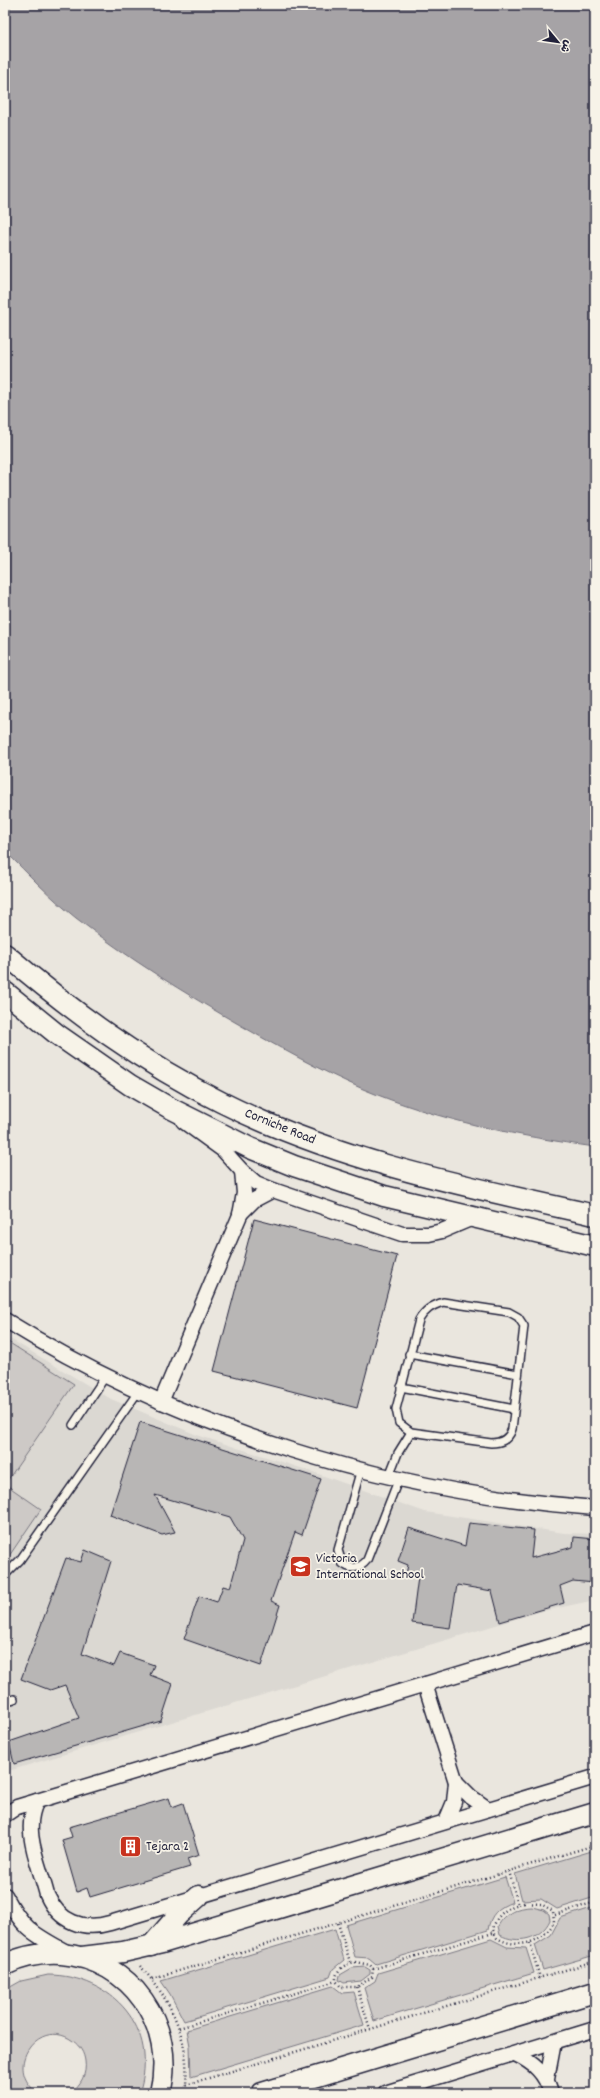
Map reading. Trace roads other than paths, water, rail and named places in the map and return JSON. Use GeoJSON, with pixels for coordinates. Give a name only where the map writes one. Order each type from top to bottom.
{"type":"FeatureCollection","features":[{"type":"Feature","properties":{"kind":"main road","name":"Corniche Road"},"geometry":{"type":"LineString","coordinates":[[5,954],[78,1014],[130,1050],[185,1083],[264,1122],[314,1141],[394,1167],[595,1215]]}},
{"type":"Feature","properties":{"kind":"main road","name":"Corniche Road"},"geometry":{"type":"LineString","coordinates":[[5,992],[58,1035],[94,1061],[168,1107],[250,1148],[338,1182],[422,1206],[475,1217],[595,1246]]}},
{"type":"Feature","properties":{"kind":"main road"},"geometry":{"type":"LineString","coordinates":[[5,1965],[39,1954],[76,1956],[123,1952],[150,1947],[595,1813]]}},
{"type":"Feature","properties":{"kind":"main road"},"geometry":{"type":"LineString","coordinates":[[150,1947],[179,1914],[199,1896]]}},
{"type":"Feature","properties":{"kind":"main road"},"geometry":{"type":"LineString","coordinates":[[76,1956],[112,1970],[137,1991],[147,2004],[160,2034],[163,2050],[164,2067],[160,2093]]}},
{"type":"Feature","properties":{"kind":"main road"},"geometry":{"type":"LineString","coordinates":[[262,2093],[595,1992]]}},
{"type":"Feature","properties":{"kind":"street"},"geometry":{"type":"LineString","coordinates":[[168,1107],[191,1128],[223,1150],[242,1171],[256,1183],[272,1190],[402,1234],[428,1234],[442,1231],[475,1217]]}},
{"type":"Feature","properties":{"kind":"street"},"geometry":{"type":"LineString","coordinates":[[161,1402],[240,1214],[244,1193],[242,1171]]}},
{"type":"Feature","properties":{"kind":"street"},"geometry":{"type":"LineString","coordinates":[[240,1214],[254,1200],[272,1190]]}},
{"type":"Feature","properties":{"kind":"street"},"geometry":{"type":"LineString","coordinates":[[5,1320],[40,1342],[105,1377],[161,1402],[276,1445],[361,1469],[455,1490],[523,1500],[595,1508]]}},
{"type":"Feature","properties":{"kind":"street"},"geometry":{"type":"LineString","coordinates":[[6,1811],[595,1633]]}},
{"type":"Feature","properties":{"kind":"street"},"geometry":{"type":"LineString","coordinates":[[425,1684],[456,1782],[454,1802],[446,1821]]}},
{"type":"Feature","properties":{"kind":"street"},"geometry":{"type":"LineString","coordinates":[[37,1801],[31,1815],[32,1838],[47,1895],[57,1912],[64,1918],[81,1925],[100,1926],[595,1776]]}},
{"type":"Feature","properties":{"kind":"street"},"geometry":{"type":"LineString","coordinates":[[456,1782],[471,1797],[488,1809]]}},
{"type":"Feature","properties":{"kind":"street"},"geometry":{"type":"LineString","coordinates":[[5,1895],[16,1915],[27,1929],[76,1956]]}},
{"type":"Feature","properties":{"kind":"street"},"geometry":{"type":"LineString","coordinates":[[385,2093],[595,2029]]}},
{"type":"Feature","properties":{"kind":"street"},"geometry":{"type":"LineString","coordinates":[[551,2093],[547,2079],[554,2042]]}},
{"type":"Feature","properties":{"kind":"street"},"geometry":{"type":"LineString","coordinates":[[515,2054],[533,2064],[547,2079]]}},
{"type":"Feature","properties":{"kind":"lane"},"geometry":{"type":"LineString","coordinates":[[443,1302],[453,1303],[508,1312],[518,1317],[524,1326],[518,1374],[510,1434],[502,1442],[497,1443],[411,1432],[399,1423],[396,1414],[401,1387],[419,1320],[424,1311],[433,1305],[443,1302]]}},
{"type":"Feature","properties":{"kind":"lane"},"geometry":{"type":"LineString","coordinates":[[410,1354],[518,1374]]}},
{"type":"Feature","properties":{"kind":"lane"},"geometry":{"type":"LineString","coordinates":[[73,1425],[105,1377]]}},
{"type":"Feature","properties":{"kind":"lane"},"geometry":{"type":"LineString","coordinates":[[401,1387],[514,1409]]}},
{"type":"Feature","properties":{"kind":"lane"},"geometry":{"type":"LineString","coordinates":[[5,1575],[20,1560],[138,1392]]}},
{"type":"Feature","properties":{"kind":"lane"},"geometry":{"type":"LineString","coordinates":[[361,1469],[338,1550],[342,1563],[350,1568],[360,1567],[367,1560],[394,1477],[398,1453],[411,1432]]}},
{"type":"Feature","properties":{"kind":"lane"},"geometry":{"type":"LineString","coordinates":[[5,1702],[14,1699]]}},
{"type":"Feature","properties":{"kind":"place","name":"Victoria International School"},"geometry":{"type":"Point","coordinates":[300,1567]}},
{"type":"Feature","properties":{"kind":"place","name":"Tejara 2"},"geometry":{"type":"Point","coordinates":[130,1847]}}]}
